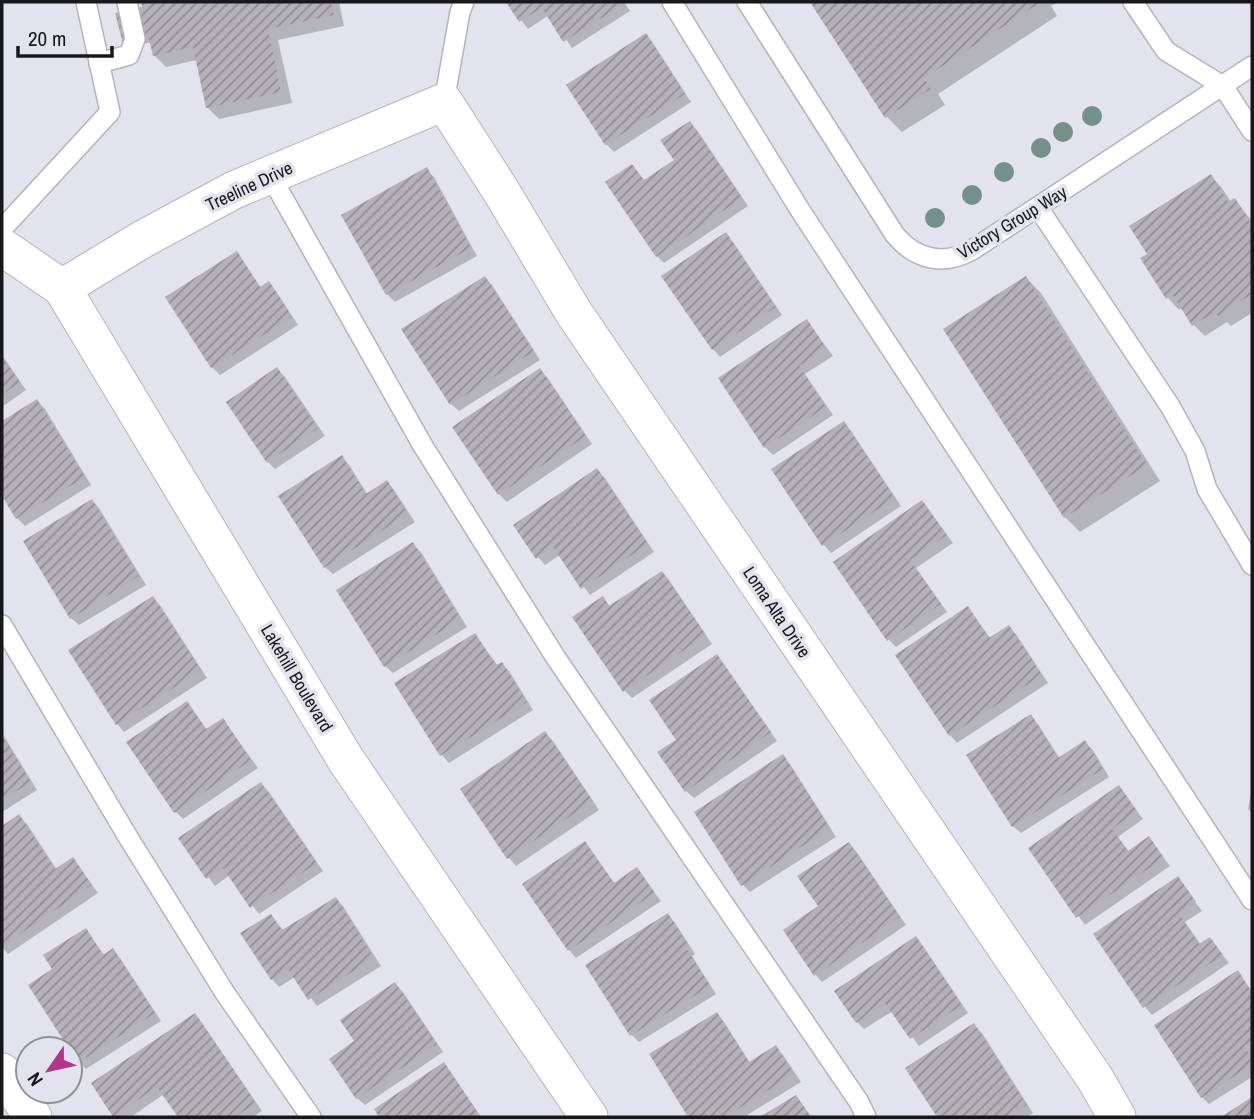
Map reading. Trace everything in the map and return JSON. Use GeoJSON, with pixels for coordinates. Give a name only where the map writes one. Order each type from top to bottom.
{"type":"FeatureCollection","features":[{"type":"Feature","properties":{"kind":"street","name":"Treeline Drive"},"geometry":{"type":"LineString","coordinates":[[62,288],[143,239],[234,190],[444,102]]}},
{"type":"Feature","properties":{"kind":"street","name":"Loma Alta Drive"},"geometry":{"type":"LineString","coordinates":[[444,102],[574,313],[1096,1080],[1117,1117]]}},
{"type":"Feature","properties":{"kind":"street","name":"Lakehill Boulevard"},"geometry":{"type":"LineString","coordinates":[[2,247],[62,288],[346,760],[589,1117]]}},
{"type":"Feature","properties":{"kind":"street"},"geometry":{"type":"LineString","coordinates":[[2,1072],[33,1117]]}},
{"type":"Feature","properties":{"kind":"lane"},"geometry":{"type":"LineString","coordinates":[[2,229],[110,112],[86,2]]}},
{"type":"Feature","properties":{"kind":"lane"},"geometry":{"type":"LineString","coordinates":[[99,63],[129,55],[135,39],[127,2]]}},
{"type":"Feature","properties":{"kind":"lane"},"geometry":{"type":"LineString","coordinates":[[444,102],[464,2]]}},
{"type":"Feature","properties":{"kind":"lane"},"geometry":{"type":"LineString","coordinates":[[672,2],[800,210],[1252,900]]}},
{"type":"Feature","properties":{"kind":"lane","name":"Victory Group Way"},"geometry":{"type":"LineString","coordinates":[[747,2],[895,235],[917,254],[935,259],[954,258],[972,250],[1039,209],[1252,66]]}},
{"type":"Feature","properties":{"kind":"lane"},"geometry":{"type":"LineString","coordinates":[[1133,2],[1166,51],[1223,86],[1252,131]]}},
{"type":"Feature","properties":{"kind":"lane"},"geometry":{"type":"LineString","coordinates":[[270,175],[423,446],[556,658],[859,1102],[866,1117]]}},
{"type":"Feature","properties":{"kind":"lane"},"geometry":{"type":"LineString","coordinates":[[1039,209],[1170,406],[1195,451],[1207,489],[1252,565]]}},
{"type":"Feature","properties":{"kind":"lane"},"geometry":{"type":"LineString","coordinates":[[2,625],[218,982],[311,1117]]}},
{"type":"Feature","properties":{"kind":"building"},"geometry":{"type":"Polygon","coordinates":[[[141,2],[331,2],[334,15],[268,29],[281,92],[206,108],[193,47],[153,56],[149,39],[123,44],[115,13],[142,7],[141,2]]]}},
{"type":"Feature","properties":{"kind":"building"},"geometry":{"type":"Polygon","coordinates":[[[506,2],[627,2],[563,42],[542,8],[519,22],[506,2]]]}},
{"type":"Feature","properties":{"kind":"building"},"geometry":{"type":"Polygon","coordinates":[[[810,2],[1041,2],[924,78],[931,89],[885,118],[810,2]]]}},
{"type":"Feature","properties":{"kind":"building"},"geometry":{"type":"Polygon","coordinates":[[[646,33],[685,94],[605,145],[566,85],[646,33]]]}},
{"type":"Feature","properties":{"kind":"building"},"geometry":{"type":"Polygon","coordinates":[[[690,121],[742,198],[656,257],[605,182],[632,164],[644,180],[674,160],[660,140],[690,121]]]}},
{"type":"Feature","properties":{"kind":"building"},"geometry":{"type":"Polygon","coordinates":[[[427,167],[471,248],[386,295],[341,215],[427,167]]]}},
{"type":"Feature","properties":{"kind":"building"},"geometry":{"type":"Polygon","coordinates":[[[1211,174],[1228,202],[1235,198],[1252,225],[1252,294],[1218,316],[1215,312],[1192,326],[1173,295],[1166,299],[1140,258],[1147,254],[1129,226],[1211,174]]]}},
{"type":"Feature","properties":{"kind":"building"},"geometry":{"type":"Polygon","coordinates":[[[726,232],[776,307],[712,350],[661,276],[726,232]]]}},
{"type":"Feature","properties":{"kind":"building"},"geometry":{"type":"Polygon","coordinates":[[[237,251],[260,287],[269,281],[292,317],[211,368],[165,297],[237,251]]]}},
{"type":"Feature","properties":{"kind":"building"},"geometry":{"type":"Polygon","coordinates":[[[485,276],[534,351],[450,405],[401,329],[485,276]]]}},
{"type":"Feature","properties":{"kind":"building"},"geometry":{"type":"Polygon","coordinates":[[[1026,276],[1147,465],[1064,518],[943,329],[1026,276]]]}},
{"type":"Feature","properties":{"kind":"building"},"geometry":{"type":"Polygon","coordinates":[[[807,319],[826,348],[799,366],[826,407],[764,448],[718,378],[807,319]]]}},
{"type":"Feature","properties":{"kind":"building"},"geometry":{"type":"Polygon","coordinates":[[[2,356],[20,382],[2,395],[2,356]]]}},
{"type":"Feature","properties":{"kind":"building"},"geometry":{"type":"Polygon","coordinates":[[[277,367],[318,428],[267,463],[226,402],[277,367]]]}},
{"type":"Feature","properties":{"kind":"building"},"geometry":{"type":"Polygon","coordinates":[[[540,368],[586,436],[498,495],[452,427],[540,368]]]}},
{"type":"Feature","properties":{"kind":"building"},"geometry":{"type":"Polygon","coordinates":[[[37,399],[85,477],[16,519],[2,496],[2,421],[37,399]]]}},
{"type":"Feature","properties":{"kind":"building"},"geometry":{"type":"Polygon","coordinates":[[[844,421],[895,498],[822,546],[771,469],[844,421]]]}},
{"type":"Feature","properties":{"kind":"building"},"geometry":{"type":"Polygon","coordinates":[[[342,455],[366,494],[387,480],[408,514],[324,568],[278,496],[342,455]]]}},
{"type":"Feature","properties":{"kind":"building"},"geometry":{"type":"Polygon","coordinates":[[[597,468],[648,544],[581,589],[553,547],[536,559],[513,525],[597,468]]]}},
{"type":"Feature","properties":{"kind":"building"},"geometry":{"type":"Polygon","coordinates":[[[92,499],[139,576],[70,619],[23,541],[92,499]]]}},
{"type":"Feature","properties":{"kind":"building"},"geometry":{"type":"Polygon","coordinates":[[[922,500],[947,535],[910,560],[941,604],[887,641],[833,562],[922,500]]]}},
{"type":"Feature","properties":{"kind":"building"},"geometry":{"type":"Polygon","coordinates":[[[413,542],[461,619],[384,667],[336,590],[413,542]]]}},
{"type":"Feature","properties":{"kind":"building"},"geometry":{"type":"Polygon","coordinates":[[[662,571],[706,635],[623,692],[572,617],[603,596],[609,606],[662,571]]]}},
{"type":"Feature","properties":{"kind":"building"},"geometry":{"type":"Polygon","coordinates":[[[153,596],[201,670],[116,725],[68,650],[153,596]]]}},
{"type":"Feature","properties":{"kind":"building"},"geometry":{"type":"Polygon","coordinates":[[[968,606],[989,638],[1009,625],[1042,675],[949,736],[895,655],[968,606]]]}},
{"type":"Feature","properties":{"kind":"building"},"geometry":{"type":"Polygon","coordinates":[[[475,633],[496,665],[502,662],[527,702],[440,756],[394,683],[475,633]]]}},
{"type":"Feature","properties":{"kind":"building"},"geometry":{"type":"Polygon","coordinates":[[[717,654],[771,732],[685,792],[657,752],[676,740],[649,700],[717,654]]]}},
{"type":"Feature","properties":{"kind":"building"},"geometry":{"type":"Polygon","coordinates":[[[187,701],[206,729],[223,718],[251,760],[174,813],[126,742],[187,701]]]}},
{"type":"Feature","properties":{"kind":"building"},"geometry":{"type":"Polygon","coordinates":[[[1031,714],[1058,758],[1085,740],[1103,769],[1012,827],[966,755],[1031,714]]]}},
{"type":"Feature","properties":{"kind":"building"},"geometry":{"type":"Polygon","coordinates":[[[545,731],[593,801],[507,859],[460,789],[545,731]]]}},
{"type":"Feature","properties":{"kind":"building"},"geometry":{"type":"Polygon","coordinates":[[[2,735],[31,782],[2,800],[2,735]]]}},
{"type":"Feature","properties":{"kind":"building"},"geometry":{"type":"Polygon","coordinates":[[[783,754],[830,828],[741,886],[694,812],[783,754]]]}},
{"type":"Feature","properties":{"kind":"building"},"geometry":{"type":"Polygon","coordinates":[[[261,782],[317,863],[250,908],[223,868],[206,879],[178,838],[261,782]]]}},
{"type":"Feature","properties":{"kind":"building"},"geometry":{"type":"Polygon","coordinates":[[[1119,785],[1137,811],[1112,829],[1128,851],[1149,836],[1164,858],[1076,918],[1028,848],[1119,785]]]}},
{"type":"Feature","properties":{"kind":"building"},"geometry":{"type":"Polygon","coordinates":[[[19,814],[55,869],[73,857],[92,885],[2,946],[2,826],[19,814]]]}},
{"type":"Feature","properties":{"kind":"building"},"geometry":{"type":"Polygon","coordinates":[[[585,841],[614,883],[637,867],[655,893],[568,951],[522,884],[585,841]]]}},
{"type":"Feature","properties":{"kind":"building"},"geometry":{"type":"Polygon","coordinates":[[[849,842],[900,917],[814,976],[783,930],[818,906],[797,876],[849,842]]]}},
{"type":"Feature","properties":{"kind":"building"},"geometry":{"type":"Polygon","coordinates":[[[1178,876],[1196,902],[1179,914],[1199,944],[1210,937],[1223,955],[1143,1008],[1093,934],[1178,876]]]}},
{"type":"Feature","properties":{"kind":"building"},"geometry":{"type":"Polygon","coordinates":[[[336,897],[374,958],[308,1000],[288,969],[271,980],[240,933],[271,914],[282,930],[336,897]]]}},
{"type":"Feature","properties":{"kind":"building"},"geometry":{"type":"Polygon","coordinates":[[[668,913],[710,986],[630,1036],[585,965],[668,913]]]}},
{"type":"Feature","properties":{"kind":"building"},"geometry":{"type":"Polygon","coordinates":[[[86,928],[103,955],[113,948],[155,1013],[84,1059],[84,1035],[60,1035],[28,985],[52,969],[43,955],[86,928]]]}},
{"type":"Feature","properties":{"kind":"building"},"geometry":{"type":"Polygon","coordinates":[[[916,936],[962,1005],[910,1039],[885,1003],[856,1023],[834,991],[916,936]]]}},
{"type":"Feature","properties":{"kind":"building"},"geometry":{"type":"Polygon","coordinates":[[[1238,970],[1252,993],[1252,1041],[1244,1046],[1252,1058],[1252,1065],[1201,1098],[1154,1025],[1238,970]]]}},
{"type":"Feature","properties":{"kind":"building"},"geometry":{"type":"Polygon","coordinates":[[[395,982],[437,1044],[356,1099],[329,1059],[354,1041],[340,1020],[395,982]]]}},
{"type":"Feature","properties":{"kind":"building"},"geometry":{"type":"Polygon","coordinates":[[[717,1012],[749,1062],[776,1045],[794,1074],[725,1117],[688,1117],[649,1054],[717,1012]]]}},
{"type":"Feature","properties":{"kind":"building"},"geometry":{"type":"Polygon","coordinates":[[[195,1013],[256,1103],[235,1117],[178,1117],[157,1087],[113,1117],[91,1083],[195,1013]]]}},
{"type":"Feature","properties":{"kind":"building"},"geometry":{"type":"Polygon","coordinates":[[[974,1023],[1027,1105],[1007,1117],[937,1117],[905,1068],[974,1023]]]}},
{"type":"Feature","properties":{"kind":"building"},"geometry":{"type":"Polygon","coordinates":[[[444,1062],[481,1117],[379,1117],[374,1109],[444,1062]]]}},
{"type":"Feature","properties":{"kind":"building"},"geometry":{"type":"Polygon","coordinates":[[[796,1095],[811,1117],[760,1117],[796,1095]]]}},
{"type":"Feature","properties":{"kind":"building"},"geometry":{"type":"Polygon","coordinates":[[[1252,1097],[1252,1117],[1221,1117],[1252,1097]]]}}]}
